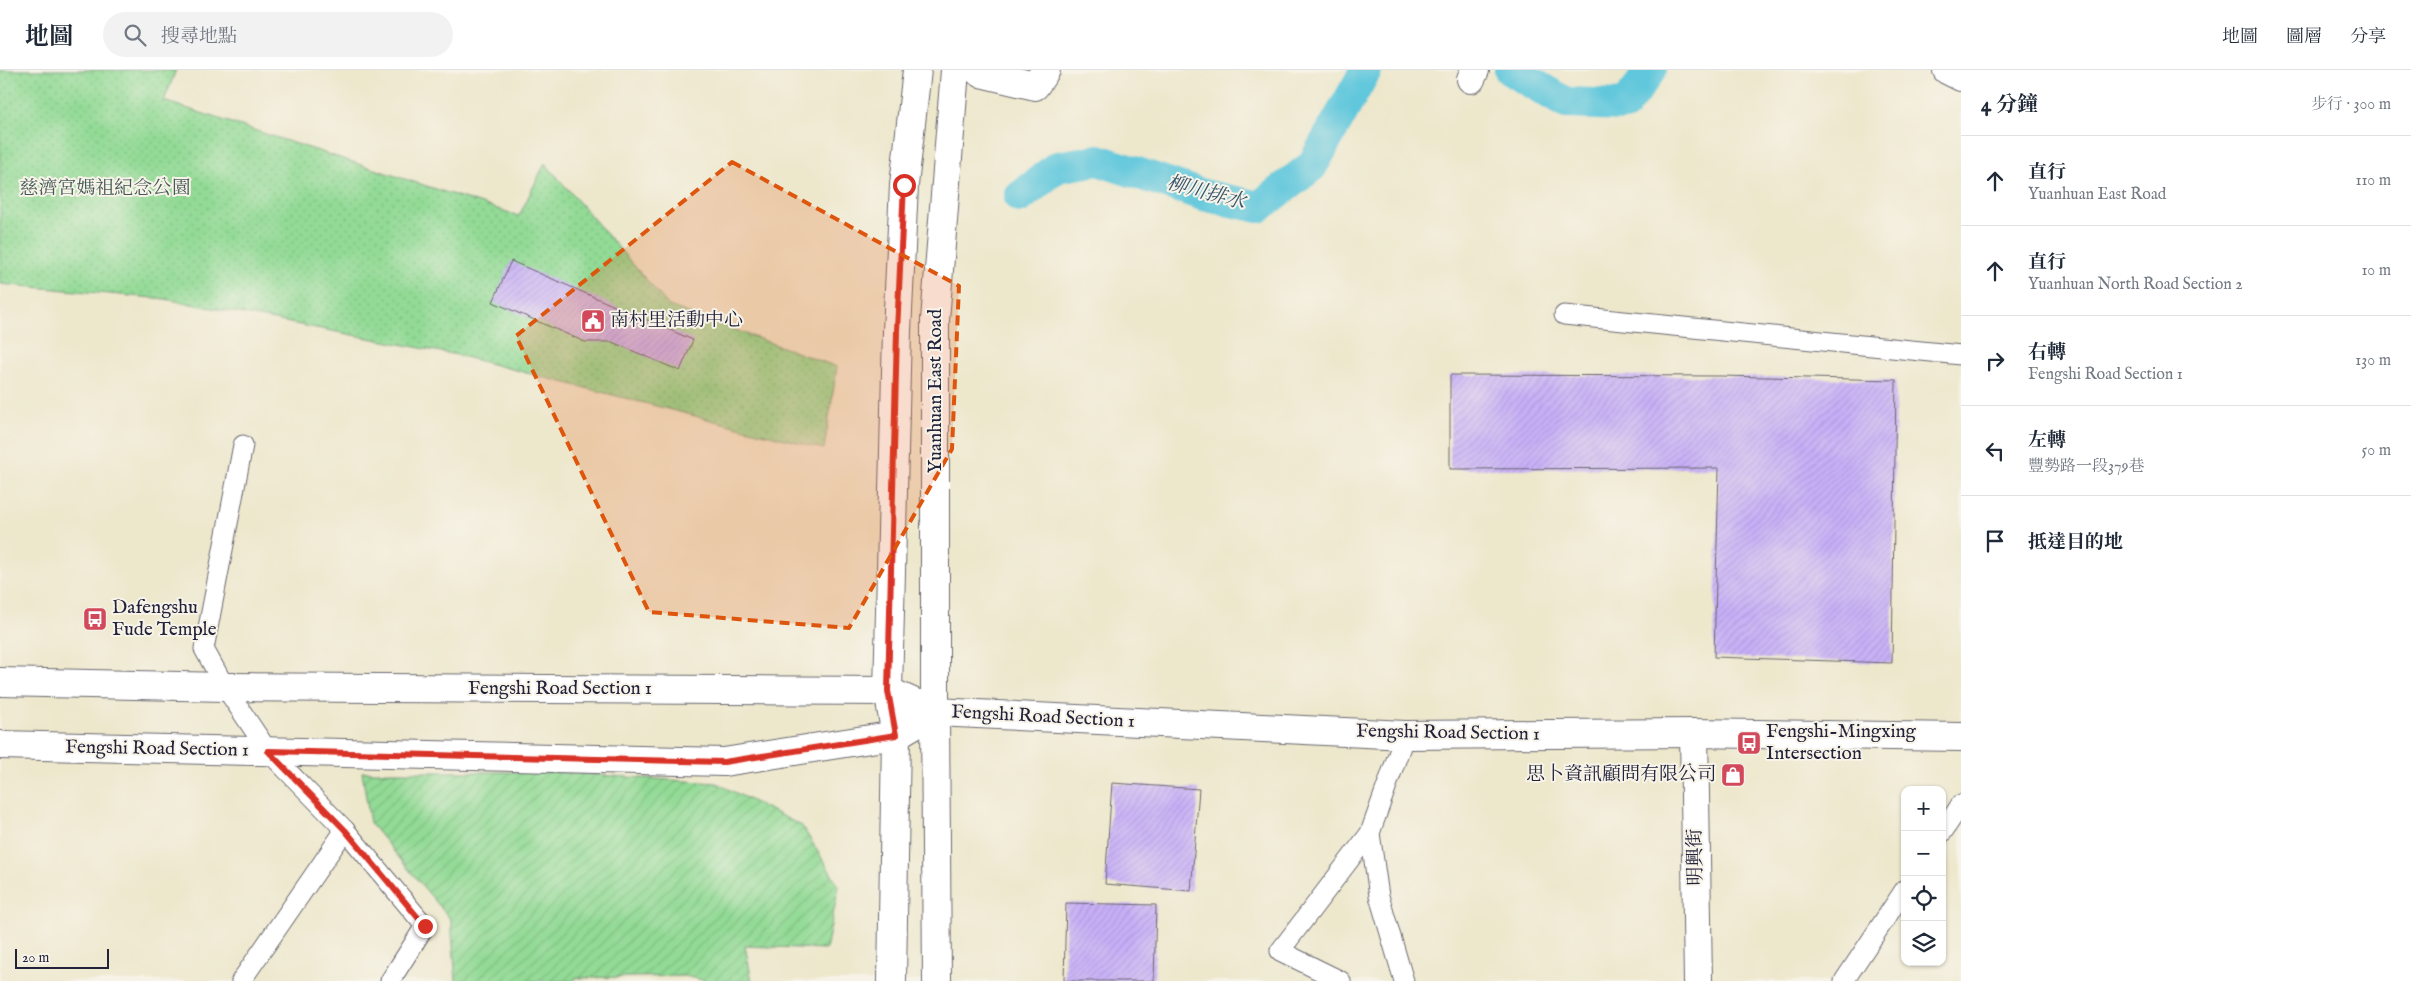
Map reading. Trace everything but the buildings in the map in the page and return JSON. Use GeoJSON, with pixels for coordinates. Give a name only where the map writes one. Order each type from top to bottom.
{"type":"FeatureCollection","features":[{"type":"Feature","properties":{"kind":"main road","name":"Yuanhuan East Road"},"geometry":{"type":"LineString","coordinates":[[892,981],[896,735],[888,691],[898,312],[904,185],[917,70]]}},
{"type":"Feature","properties":{"kind":"main road","name":"Yuanhuan East Road"},"geometry":{"type":"LineString","coordinates":[[937,981],[935,320],[955,70]]}},
{"type":"Feature","properties":{"kind":"main road"},"geometry":{"type":"LineString","coordinates":[[977,70],[980,73],[1035,86],[1046,70]]}},
{"type":"Feature","properties":{"kind":"main road"},"geometry":{"type":"LineString","coordinates":[[1947,70],[1961,77]]}},
{"type":"Feature","properties":{"kind":"main road","name":"Fengshi Road Section 1"},"geometry":{"type":"LineString","coordinates":[[0,682],[225,687],[888,691],[935,712],[1405,735],[1694,733],[1961,737]]}},
{"type":"Feature","properties":{"kind":"main road","name":"Fengshi Road Section 1"},"geometry":{"type":"LineString","coordinates":[[0,745],[724,762],[896,735],[935,712]]}},
{"type":"Feature","properties":{"kind":"main road","name":"明興街"},"geometry":{"type":"LineString","coordinates":[[1694,733],[1698,981]]}},
{"type":"Feature","properties":{"kind":"lane"},"geometry":{"type":"LineString","coordinates":[[1564,315],[1961,356]]}},
{"type":"Feature","properties":{"kind":"lane"},"geometry":{"type":"LineString","coordinates":[[244,445],[204,649],[225,687],[268,751],[345,830],[425,926],[390,981]]}},
{"type":"Feature","properties":{"kind":"lane"},"geometry":{"type":"LineString","coordinates":[[1341,981],[1280,951],[1370,833],[1405,735]]}},
{"type":"Feature","properties":{"kind":"lane"},"geometry":{"type":"LineString","coordinates":[[1943,831],[1961,804]]}},
{"type":"Feature","properties":{"kind":"lane"},"geometry":{"type":"LineString","coordinates":[[241,981],[345,830]]}},
{"type":"Feature","properties":{"kind":"lane"},"geometry":{"type":"LineString","coordinates":[[1370,833],[1379,896],[1404,981]]}},
{"type":"Feature","properties":{"kind":"lane"},"geometry":{"type":"LineString","coordinates":[[1844,981],[1901,895]]}},
{"type":"Feature","properties":{"kind":"highlighted area"},"geometry":{"type":"Polygon","coordinates":[[[732,162],[959,286],[952,449],[849,628],[649,612],[516,336],[732,162]]]}},
{"type":"Feature","properties":{"kind":"green space","name":"慈濟宮媽祖紀念公園"},"geometry":{"type":"Polygon","coordinates":[[[0,70],[176,70],[164,101],[519,216],[545,163],[669,306],[837,367],[824,449],[457,355],[165,299],[0,284],[0,70]]]}},
{"type":"Feature","properties":{"kind":"green space"},"geometry":{"type":"Polygon","coordinates":[[[362,772],[554,772],[716,783],[802,826],[839,886],[826,949],[745,946],[752,981],[706,981],[685,976],[575,978],[574,981],[456,981],[451,920],[370,823],[362,772]]]}},
{"type":"Feature","properties":{"kind":"waterway","name":"柳川排水"},"geometry":{"type":"LineString","coordinates":[[1020,197],[1057,167],[1098,160],[1203,195],[1259,207],[1312,166],[1366,70]]}},
{"type":"Feature","properties":{"kind":"waterway","name":"柳川排水"},"geometry":{"type":"LineString","coordinates":[[1510,70],[1566,103],[1625,105],[1651,70]]}},
{"type":"Feature","properties":{"kind":"place","name":"南村里活動中心"},"geometry":{"type":"Point","coordinates":[593,321]}},
{"type":"Feature","properties":{"kind":"place","name":"Dafengshu Fude Temple"},"geometry":{"type":"Point","coordinates":[95,619]}},
{"type":"Feature","properties":{"kind":"place","name":"Fengshi-Mingxing Intersection"},"geometry":{"type":"Point","coordinates":[1749,743]}},
{"type":"Feature","properties":{"kind":"place","name":"思卜資訊顧問有限公司"},"geometry":{"type":"Point","coordinates":[1733,775]}},
{"type":"Feature","properties":{"kind":"route"},"geometry":{"type":"LineString","coordinates":[[425,926],[345,830],[268,751],[724,762],[896,735],[888,691],[897,331],[904,185]]}}]}
